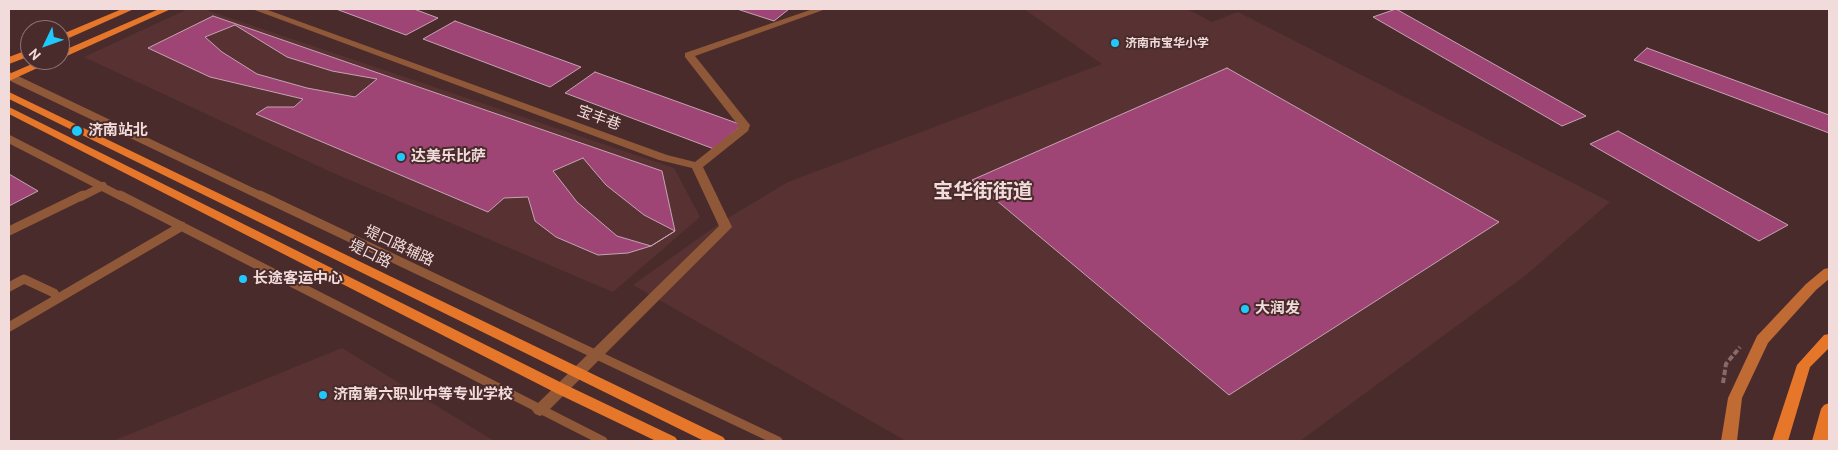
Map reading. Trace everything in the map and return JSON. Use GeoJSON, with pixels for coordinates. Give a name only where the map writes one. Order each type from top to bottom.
{"type":"FeatureCollection","features":[{"type":"Feature","properties":{"kind":"main road"},"geometry":{"type":"LineString","coordinates":[[70,35],[129,9]]}},
{"type":"Feature","properties":{"kind":"main road"},"geometry":{"type":"LineString","coordinates":[[70,52],[166,9]]}},
{"type":"Feature","properties":{"kind":"main road"},"geometry":{"type":"LineString","coordinates":[[9,77],[26,70]]}},
{"type":"Feature","properties":{"kind":"main road","name":"堤口路"},"geometry":{"type":"LineString","coordinates":[[9,95],[718,441]]}},
{"type":"Feature","properties":{"kind":"main road"},"geometry":{"type":"LineString","coordinates":[[9,110],[561,389],[670,441]]}},
{"type":"Feature","properties":{"kind":"main road"},"geometry":{"type":"LineString","coordinates":[[1729,441],[1735,398],[1762,340],[1811,287],[1829,272]]}},
{"type":"Feature","properties":{"kind":"main road"},"geometry":{"type":"LineString","coordinates":[[1780,441],[1804,366],[1829,339]]}},
{"type":"Feature","properties":{"kind":"main road"},"geometry":{"type":"LineString","coordinates":[[1820,441],[1829,410]]}},
{"type":"Feature","properties":{"kind":"street","name":"宝丰巷"},"geometry":{"type":"LineString","coordinates":[[257,9],[663,158],[697,166]]}},
{"type":"Feature","properties":{"kind":"street"},"geometry":{"type":"LineString","coordinates":[[540,410],[726,227],[697,166],[744,129],[744,125],[689,55],[821,9]]}},
{"type":"Feature","properties":{"kind":"lane","name":"堤口路辅路"},"geometry":{"type":"LineString","coordinates":[[9,77],[778,441]]}},
{"type":"Feature","properties":{"kind":"lane"},"geometry":{"type":"LineString","coordinates":[[9,138],[603,441]]}},
{"type":"Feature","properties":{"kind":"lane"},"geometry":{"type":"LineString","coordinates":[[9,231],[103,186]]}},
{"type":"Feature","properties":{"kind":"lane"},"geometry":{"type":"LineString","coordinates":[[9,326],[182,226]]}},
{"type":"Feature","properties":{"kind":"lane"},"geometry":{"type":"LineString","coordinates":[[9,287],[24,279],[54,293],[57,298]]}},
{"type":"Feature","properties":{"kind":"shaded area"},"geometry":{"type":"Polygon","coordinates":[[[188,9],[203,9],[674,168],[700,217],[613,292],[331,172],[84,57],[188,9]]]}},
{"type":"Feature","properties":{"kind":"shaded area"},"geometry":{"type":"Polygon","coordinates":[[[1024,9],[1187,9],[1212,22],[1238,12],[1610,202],[1526,275],[1300,441],[906,441],[633,285],[723,221],[788,182],[1102,64],[1024,9]]]}},
{"type":"Feature","properties":{"kind":"shaded area","name":"济南第六职业中等专业学校"},"geometry":{"type":"Polygon","coordinates":[[[342,348],[494,441],[113,441],[342,348]]]}},
{"type":"Feature","properties":{"kind":"building"},"geometry":{"type":"Polygon","coordinates":[[[336,9],[414,9],[438,18],[406,35],[336,9]]]}},
{"type":"Feature","properties":{"kind":"building"},"geometry":{"type":"Polygon","coordinates":[[[737,9],[789,9],[774,21],[737,9]]]}},
{"type":"Feature","properties":{"kind":"building"},"geometry":{"type":"Polygon","coordinates":[[[1396,9],[1586,116],[1562,126],[1373,17],[1396,9]]]}},
{"type":"Feature","properties":{"kind":"building"},"geometry":{"type":"Polygon","coordinates":[[[213,16],[662,171],[675,231],[651,246],[628,253],[598,255],[556,237],[535,221],[528,197],[504,198],[488,212],[256,114],[267,107],[294,107],[303,99],[210,77],[148,48],[213,16]]]}},
{"type":"Feature","properties":{"kind":"building"},"geometry":{"type":"Polygon","coordinates":[[[455,21],[581,67],[550,87],[423,39],[455,21]]]}},
{"type":"Feature","properties":{"kind":"building"},"geometry":{"type":"Polygon","coordinates":[[[235,25],[287,57],[332,71],[377,79],[355,97],[307,88],[257,74],[222,52],[205,37],[235,25]]]}},
{"type":"Feature","properties":{"kind":"building"},"geometry":{"type":"Polygon","coordinates":[[[1647,48],[1829,115],[1829,133],[1634,60],[1647,48]]]}},
{"type":"Feature","properties":{"kind":"building","name":"大润发"},"geometry":{"type":"Polygon","coordinates":[[[1227,68],[1499,222],[1229,395],[972,180],[1227,68]]]}},
{"type":"Feature","properties":{"kind":"building"},"geometry":{"type":"Polygon","coordinates":[[[595,72],[742,125],[714,149],[565,93],[595,72]]]}},
{"type":"Feature","properties":{"kind":"building"},"geometry":{"type":"Polygon","coordinates":[[[1618,131],[1788,225],[1759,241],[1590,144],[1618,131]]]}},
{"type":"Feature","properties":{"kind":"building"},"geometry":{"type":"Polygon","coordinates":[[[583,158],[606,185],[644,215],[675,231],[651,246],[617,236],[577,202],[553,171],[583,158]]]}},
{"type":"Feature","properties":{"kind":"building"},"geometry":{"type":"Polygon","coordinates":[[[9,174],[38,191],[9,206],[9,174]]]}},
{"type":"Feature","properties":{"kind":"place","name":"济南市宝华小学"},"geometry":{"type":"Point","coordinates":[1115,43]}},
{"type":"Feature","properties":{"kind":"place","name":"济南站北"},"geometry":{"type":"Point","coordinates":[77,131]}},
{"type":"Feature","properties":{"kind":"place","name":"达美乐比萨"},"geometry":{"type":"Point","coordinates":[401,157]}},
{"type":"Feature","properties":{"kind":"place","name":"长途客运中心"},"geometry":{"type":"Point","coordinates":[243,279]}},
{"type":"Feature","properties":{"kind":"place","name":"大润发"},"geometry":{"type":"Point","coordinates":[1245,309]}},
{"type":"Feature","properties":{"kind":"place","name":"济南第六职业中等专业学校"},"geometry":{"type":"Point","coordinates":[323,395]}},
{"type":"Feature","properties":{"kind":"district","name":"宝华街街道"},"geometry":{"type":"Point","coordinates":[983,192]}}]}
